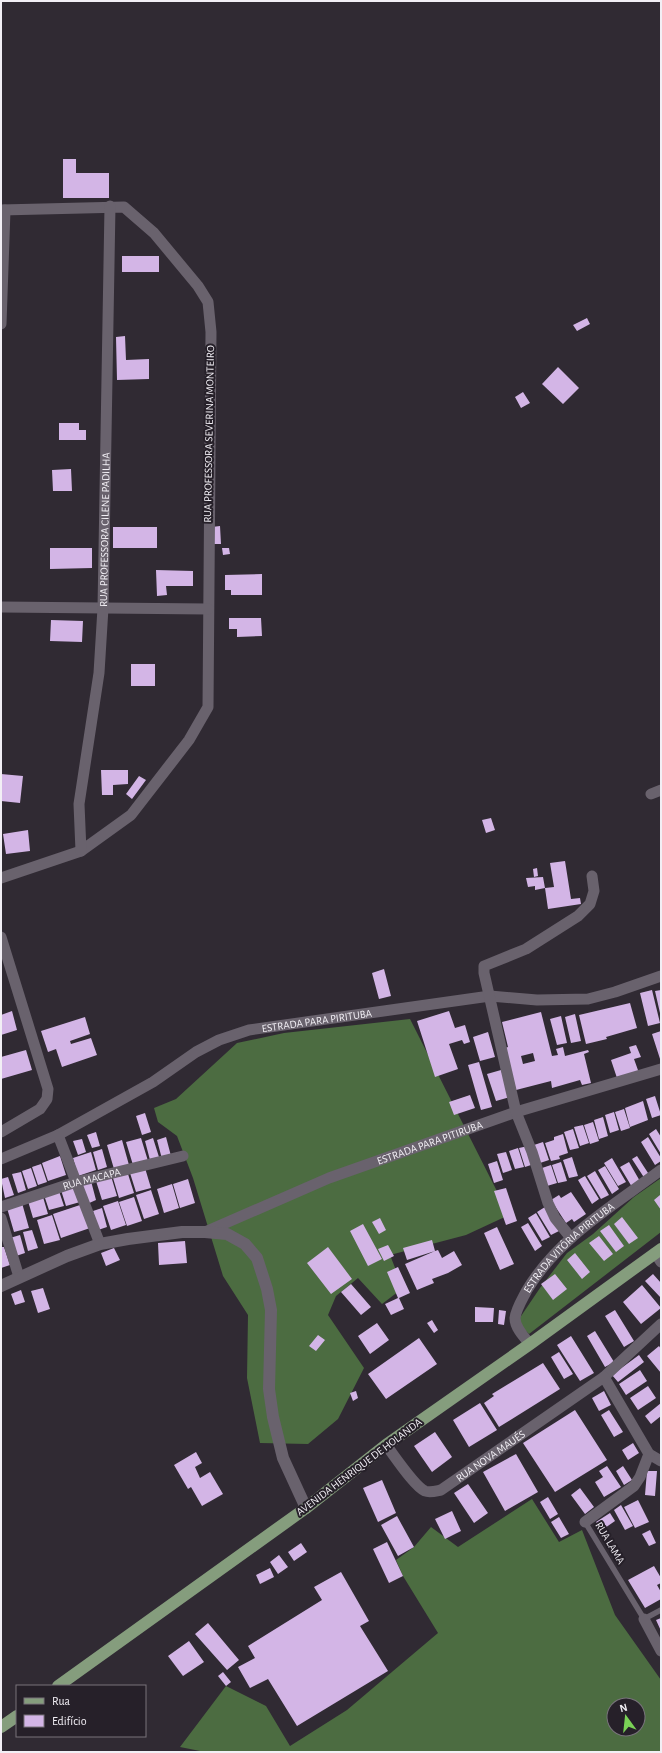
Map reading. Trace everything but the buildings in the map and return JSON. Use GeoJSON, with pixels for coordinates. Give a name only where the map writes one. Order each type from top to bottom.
{"type":"FeatureCollection","features":[{"type":"Feature","properties":{"kind":"main road"},"geometry":{"type":"LineString","coordinates":[[1,1286],[19,1277],[100,1244],[174,1233],[205,1232],[228,1234],[245,1244],[257,1258],[267,1289],[271,1310],[269,1369],[273,1417],[283,1458],[306,1508]]}},
{"type":"Feature","properties":{"kind":"main road","name":"AVENIDA HENRIQUE DE HOLANDA"},"geometry":{"type":"LineString","coordinates":[[59,1685],[306,1508],[386,1445],[659,1255]]}},
{"type":"Feature","properties":{"kind":"main road"},"geometry":{"type":"LineString","coordinates":[[1,1727],[16,1717]]}},
{"type":"Feature","properties":{"kind":"street","name":"RUA PROFESSORA SEVERINA MONTEIRO"},"geometry":{"type":"LineString","coordinates":[[3,210],[110,206],[124,207],[154,233],[198,286],[208,302],[211,332],[208,707],[189,740],[131,815],[81,851]]}},
{"type":"Feature","properties":{"kind":"street","name":"RUA PROFESSORA CILENE PADILHA"},"geometry":{"type":"LineString","coordinates":[[81,851],[79,804],[99,673],[103,608],[110,206]]}},
{"type":"Feature","properties":{"kind":"street"},"geometry":{"type":"LineString","coordinates":[[1,324],[3,210]]}},
{"type":"Feature","properties":{"kind":"street"},"geometry":{"type":"LineString","coordinates":[[1,607],[208,609]]}},
{"type":"Feature","properties":{"kind":"street"},"geometry":{"type":"LineString","coordinates":[[1,878],[81,851]]}},
{"type":"Feature","properties":{"kind":"street"},"geometry":{"type":"LineString","coordinates":[[571,1238],[556,1218],[548,1203],[532,1152],[516,1112],[484,973],[484,966],[526,950],[578,916],[590,904],[594,891],[592,876]]}},
{"type":"Feature","properties":{"kind":"street"},"geometry":{"type":"LineString","coordinates":[[1,937],[48,1089],[47,1099],[40,1109],[1,1132]]}},
{"type":"Feature","properties":{"kind":"street","name":"ESTRADA PARA PIRITUBA"},"geometry":{"type":"LineString","coordinates":[[1,1160],[58,1135],[153,1082],[196,1052],[219,1040],[249,1030],[490,996],[537,1000],[588,999],[615,992],[661,976]]}},
{"type":"Feature","properties":{"kind":"street","name":"ESTRADA PARA PITIRUBA"},"geometry":{"type":"LineString","coordinates":[[205,1232],[328,1178],[516,1112],[661,1069]]}},
{"type":"Feature","properties":{"kind":"street"},"geometry":{"type":"LineString","coordinates":[[58,1135],[100,1244]]}},
{"type":"Feature","properties":{"kind":"street","name":"RUA MACAPA"},"geometry":{"type":"LineString","coordinates":[[1,1207],[76,1182],[183,1156]]}},
{"type":"Feature","properties":{"kind":"street","name":"ESTRADA VITÓRIA PIRITUBA"},"geometry":{"type":"LineString","coordinates":[[530,1344],[516,1326],[515,1317],[538,1273],[571,1238],[661,1170]]}},
{"type":"Feature","properties":{"kind":"street"},"geometry":{"type":"LineString","coordinates":[[1,1218],[19,1277]]}},
{"type":"Feature","properties":{"kind":"street","name":"RUA NOVA MAUÉS"},"geometry":{"type":"LineString","coordinates":[[386,1445],[417,1484],[425,1491],[432,1492],[447,1486],[604,1377],[661,1324]]}},
{"type":"Feature","properties":{"kind":"street"},"geometry":{"type":"LineString","coordinates":[[604,1377],[649,1454],[661,1461]]}},
{"type":"Feature","properties":{"kind":"street"},"geometry":{"type":"LineString","coordinates":[[585,1522],[634,1486],[640,1477],[649,1454]]}},
{"type":"Feature","properties":{"kind":"street"},"geometry":{"type":"LineString","coordinates":[[644,1619],[661,1651]]}},
{"type":"Feature","properties":{"kind":"lane","name":"RUA LAMA"},"geometry":{"type":"LineString","coordinates":[[585,1522],[644,1619]]}},
{"type":"Feature","properties":{"kind":"lane"},"geometry":{"type":"LineString","coordinates":[[644,1619],[661,1610]]}},
{"type":"Feature","properties":{"kind":"green space"},"geometry":{"type":"Polygon","coordinates":[[[410,1019],[509,1215],[466,1235],[390,1255],[403,1288],[382,1304],[358,1278],[336,1296],[328,1315],[364,1368],[338,1419],[308,1444],[260,1443],[247,1378],[248,1315],[223,1276],[193,1178],[177,1136],[158,1122],[154,1108],[176,1099],[237,1043],[284,1033],[410,1019]]]}},
{"type":"Feature","properties":{"kind":"green space"},"geometry":{"type":"Polygon","coordinates":[[[661,1178],[661,1232],[529,1334],[517,1322],[540,1288],[567,1253],[593,1234],[634,1197],[661,1178]]]}},
{"type":"Feature","properties":{"kind":"green space"},"geometry":{"type":"Polygon","coordinates":[[[532,1499],[559,1542],[582,1530],[615,1615],[661,1680],[661,1752],[205,1752],[180,1747],[226,1686],[266,1706],[290,1746],[347,1710],[438,1633],[403,1576],[396,1560],[414,1547],[431,1527],[458,1547],[532,1499]]]}}]}
